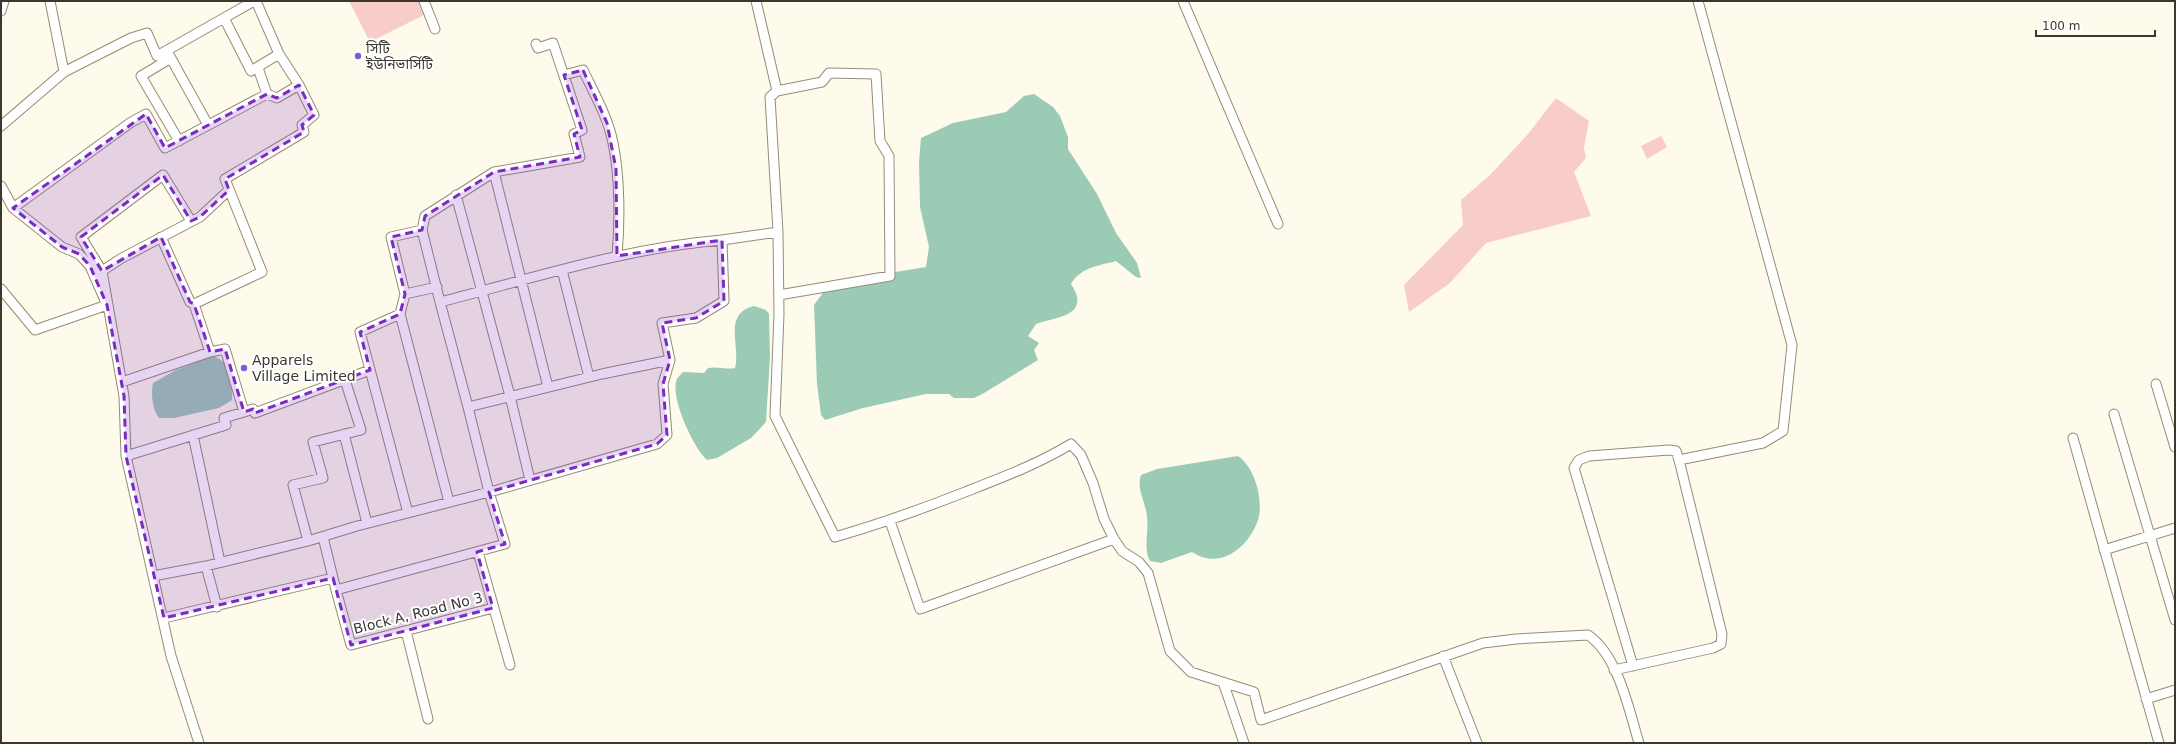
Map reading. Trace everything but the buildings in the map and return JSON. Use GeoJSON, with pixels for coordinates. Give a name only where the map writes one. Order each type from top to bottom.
{"type":"FeatureCollection","features":[{"type":"Feature","properties":{"kind":"street"},"geometry":{"type":"LineString","coordinates":[[1,10],[4,1]]}},
{"type":"Feature","properties":{"kind":"street"},"geometry":{"type":"LineString","coordinates":[[50,1],[64,72]]}},
{"type":"Feature","properties":{"kind":"street"},"geometry":{"type":"LineString","coordinates":[[179,141],[141,76],[169,54],[224,18],[255,1],[280,54],[314,115],[302,125],[304,132],[225,179],[262,272],[194,304]]}},
{"type":"Feature","properties":{"kind":"street"},"geometry":{"type":"LineString","coordinates":[[424,1],[435,29]]}},
{"type":"Feature","properties":{"kind":"street"},"geometry":{"type":"LineString","coordinates":[[756,1],[777,91]]}},
{"type":"Feature","properties":{"kind":"street"},"geometry":{"type":"LineString","coordinates":[[1182,1],[1278,224]]}},
{"type":"Feature","properties":{"kind":"street"},"geometry":{"type":"LineString","coordinates":[[1679,460],[1762,443],[1783,431],[1792,345],[1698,1]]}},
{"type":"Feature","properties":{"kind":"street"},"geometry":{"type":"LineString","coordinates":[[224,18],[251,71],[280,54]]}},
{"type":"Feature","properties":{"kind":"street"},"geometry":{"type":"LineString","coordinates":[[1,126],[64,72],[131,38],[147,33],[157,56],[169,54]]}},
{"type":"Feature","properties":{"kind":"street"},"geometry":{"type":"LineString","coordinates":[[323,537],[336,590],[505,544],[489,492],[422,230],[425,216],[494,172],[580,158],[574,134],[582,130],[552,43],[538,48],[536,44]]}},
{"type":"Feature","properties":{"kind":"street"},"geometry":{"type":"LineString","coordinates":[[169,54],[208,125]]}},
{"type":"Feature","properties":{"kind":"street"},"geometry":{"type":"LineString","coordinates":[[258,68],[267,94],[277,98],[299,86]]}},
{"type":"Feature","properties":{"kind":"street"},"geometry":{"type":"LineString","coordinates":[[564,76],[583,70],[609,130],[613,143],[616,169],[619,233],[617,256]]}},
{"type":"Feature","properties":{"kind":"street"},"geometry":{"type":"LineString","coordinates":[[778,295],[890,276],[889,156],[880,140],[876,74],[829,73],[822,82],[777,91],[770,97],[778,232],[775,416],[836,537],[890,521],[998,479],[1055,454],[1071,444],[1081,455],[1093,483],[1104,519],[1114,539],[1122,551],[1139,562],[1148,573],[1170,652],[1191,672],[1254,692],[1261,720],[1483,643],[1516,639],[1588,635],[1597,641],[1620,680],[1639,743]]}},
{"type":"Feature","properties":{"kind":"street"},"geometry":{"type":"LineString","coordinates":[[13,208],[130,123],[146,114],[165,148],[267,94]]}},
{"type":"Feature","properties":{"kind":"street"},"geometry":{"type":"LineString","coordinates":[[494,172],[548,387]]}},
{"type":"Feature","properties":{"kind":"street"},"geometry":{"type":"LineString","coordinates":[[191,221],[163,175],[82,237],[102,271],[122,382],[126,456],[164,618],[171,656],[199,743]]}},
{"type":"Feature","properties":{"kind":"street"},"geometry":{"type":"LineString","coordinates":[[1,186],[13,208],[62,246],[79,254],[90,266],[107,305]]}},
{"type":"Feature","properties":{"kind":"street"},"geometry":{"type":"LineString","coordinates":[[102,271],[161,237],[200,217],[229,190]]}},
{"type":"Feature","properties":{"kind":"street"},"geometry":{"type":"LineString","coordinates":[[456,195],[510,396],[530,480]]}},
{"type":"Feature","properties":{"kind":"street"},"geometry":{"type":"LineString","coordinates":[[422,230],[391,238],[404,294],[400,314],[449,502]]}},
{"type":"Feature","properties":{"kind":"street"},"geometry":{"type":"LineString","coordinates":[[440,302],[617,256],[684,243],[722,240],[778,232]]}},
{"type":"Feature","properties":{"kind":"street"},"geometry":{"type":"LineString","coordinates":[[161,237],[190,302],[194,304],[210,352]]}},
{"type":"Feature","properties":{"kind":"street"},"geometry":{"type":"LineString","coordinates":[[154,576],[206,566],[308,541],[367,523],[489,492],[657,444],[667,435],[663,384],[670,360],[662,323],[696,318],[724,301],[722,240]]}},
{"type":"Feature","properties":{"kind":"street"},"geometry":{"type":"LineString","coordinates":[[562,270],[589,377]]}},
{"type":"Feature","properties":{"kind":"street"},"geometry":{"type":"LineString","coordinates":[[404,294],[437,287]]}},
{"type":"Feature","properties":{"kind":"street"},"geometry":{"type":"LineString","coordinates":[[1,289],[35,330],[107,305]]}},
{"type":"Feature","properties":{"kind":"street"},"geometry":{"type":"LineString","coordinates":[[400,314],[360,332],[408,512]]}},
{"type":"Feature","properties":{"kind":"street"},"geometry":{"type":"LineString","coordinates":[[122,382],[210,352],[225,349],[244,412]]}},
{"type":"Feature","properties":{"kind":"street"},"geometry":{"type":"LineString","coordinates":[[468,407],[589,377],[670,360]]}},
{"type":"Feature","properties":{"kind":"street"},"geometry":{"type":"LineString","coordinates":[[126,456],[226,424],[224,418],[253,408],[255,413],[370,370]]}},
{"type":"Feature","properties":{"kind":"street"},"geometry":{"type":"LineString","coordinates":[[308,541],[293,485],[322,478],[312,442],[361,430],[345,380]]}},
{"type":"Feature","properties":{"kind":"street"},"geometry":{"type":"LineString","coordinates":[[2156,384],[2175,447]]}},
{"type":"Feature","properties":{"kind":"street"},"geometry":{"type":"LineString","coordinates":[[2114,414],[2175,620]]}},
{"type":"Feature","properties":{"kind":"street"},"geometry":{"type":"LineString","coordinates":[[344,434],[367,523]]}},
{"type":"Feature","properties":{"kind":"street"},"geometry":{"type":"LineString","coordinates":[[193,435],[220,562]]}},
{"type":"Feature","properties":{"kind":"street"},"geometry":{"type":"LineString","coordinates":[[2073,438],[2159,743]]}},
{"type":"Feature","properties":{"kind":"street"},"geometry":{"type":"LineString","coordinates":[[1614,670],[1633,666],[1713,648],[1721,644],[1722,634],[1676,451],[1669,450],[1589,456],[1579,460],[1574,468],[1633,666]]}},
{"type":"Feature","properties":{"kind":"street"},"geometry":{"type":"LineString","coordinates":[[890,521],[920,609],[1114,539]]}},
{"type":"Feature","properties":{"kind":"street"},"geometry":{"type":"LineString","coordinates":[[2104,550],[2175,528]]}},
{"type":"Feature","properties":{"kind":"street"},"geometry":{"type":"LineString","coordinates":[[478,552],[510,665]]}},
{"type":"Feature","properties":{"kind":"street"},"geometry":{"type":"LineString","coordinates":[[206,566],[217,607]]}},
{"type":"Feature","properties":{"kind":"street"},"geometry":{"type":"LineString","coordinates":[[164,618],[217,607],[333,578]]}},
{"type":"Feature","properties":{"kind":"street","name":"Block A, Road No 3"},"geometry":{"type":"LineString","coordinates":[[336,590],[351,645],[493,608]]}},
{"type":"Feature","properties":{"kind":"street"},"geometry":{"type":"LineString","coordinates":[[406,631],[428,719]]}},
{"type":"Feature","properties":{"kind":"street"},"geometry":{"type":"LineString","coordinates":[[1443,656],[1477,743]]}},
{"type":"Feature","properties":{"kind":"street"},"geometry":{"type":"LineString","coordinates":[[1223,682],[1244,743]]}},
{"type":"Feature","properties":{"kind":"street"},"geometry":{"type":"LineString","coordinates":[[2146,699],[2175,690]]}},
{"type":"Feature","properties":{"kind":"highlighted area"},"geometry":{"type":"Polygon","coordinates":[[[583,70],[607,123],[616,169],[617,256],[722,240],[724,301],[696,318],[662,323],[670,360],[663,384],[667,435],[657,444],[489,492],[505,544],[477,552],[493,608],[351,645],[333,578],[164,618],[126,456],[124,396],[107,305],[90,266],[79,254],[62,247],[13,208],[146,114],[165,148],[267,94],[277,98],[299,85],[314,115],[302,125],[304,132],[225,179],[229,190],[200,217],[191,221],[163,175],[81,237],[102,271],[161,237],[190,302],[194,304],[210,352],[225,349],[244,412],[253,409],[255,413],[370,370],[360,332],[400,314],[405,294],[391,237],[422,230],[425,216],[494,172],[580,157],[574,134],[582,130],[564,75],[583,70]]]}},
{"type":"Feature","properties":{"kind":"shaded area"},"geometry":{"type":"Polygon","coordinates":[[[349,1],[422,1],[428,13],[370,42],[349,1]]]}},
{"type":"Feature","properties":{"kind":"shaded area"},"geometry":{"type":"Polygon","coordinates":[[[1034,94],[1053,107],[1060,116],[1068,137],[1068,149],[1097,194],[1116,233],[1137,263],[1141,278],[1136,277],[1116,261],[1090,268],[1080,274],[1071,284],[1076,295],[1077,303],[1074,309],[1061,317],[1036,324],[1028,336],[1039,343],[1034,350],[1038,360],[974,398],[954,398],[949,394],[926,394],[863,408],[825,420],[821,415],[817,384],[814,305],[825,290],[889,273],[926,267],[929,247],[920,207],[919,162],[921,138],[953,123],[1006,112],[1024,96],[1034,94]]]}},
{"type":"Feature","properties":{"kind":"shaded area"},"geometry":{"type":"Polygon","coordinates":[[[1556,98],[1589,121],[1584,148],[1586,158],[1574,172],[1591,216],[1486,243],[1450,283],[1409,312],[1404,285],[1463,225],[1461,200],[1490,175],[1528,134],[1556,98]]]}},
{"type":"Feature","properties":{"kind":"shaded area"},"geometry":{"type":"Polygon","coordinates":[[[1661,136],[1667,147],[1647,159],[1641,146],[1661,136]]]}},
{"type":"Feature","properties":{"kind":"shaded area"},"geometry":{"type":"Polygon","coordinates":[[[754,306],[766,310],[769,314],[770,357],[766,422],[751,438],[717,458],[707,460],[696,445],[684,422],[676,397],[675,387],[677,379],[683,372],[704,373],[708,368],[735,368],[735,332],[738,316],[744,310],[754,306]]]}},
{"type":"Feature","properties":{"kind":"shaded area"},"geometry":{"type":"Polygon","coordinates":[[[212,356],[220,359],[227,368],[232,391],[232,400],[219,408],[174,418],[159,418],[153,401],[153,383],[176,370],[212,356]]]}},
{"type":"Feature","properties":{"kind":"shaded area"},"geometry":{"type":"Polygon","coordinates":[[[1238,456],[1249,468],[1257,485],[1259,494],[1260,512],[1254,530],[1248,539],[1241,547],[1223,557],[1213,559],[1203,557],[1192,552],[1161,563],[1150,561],[1147,551],[1146,512],[1140,491],[1141,475],[1157,469],[1238,456]]]}},
{"type":"Feature","properties":{"kind":"place","name":"সিটি ইউনিভার্সিটি"},"geometry":{"type":"Point","coordinates":[358,56]}},
{"type":"Feature","properties":{"kind":"place","name":"Apparels Village Limited"},"geometry":{"type":"Point","coordinates":[244,368]}}]}
